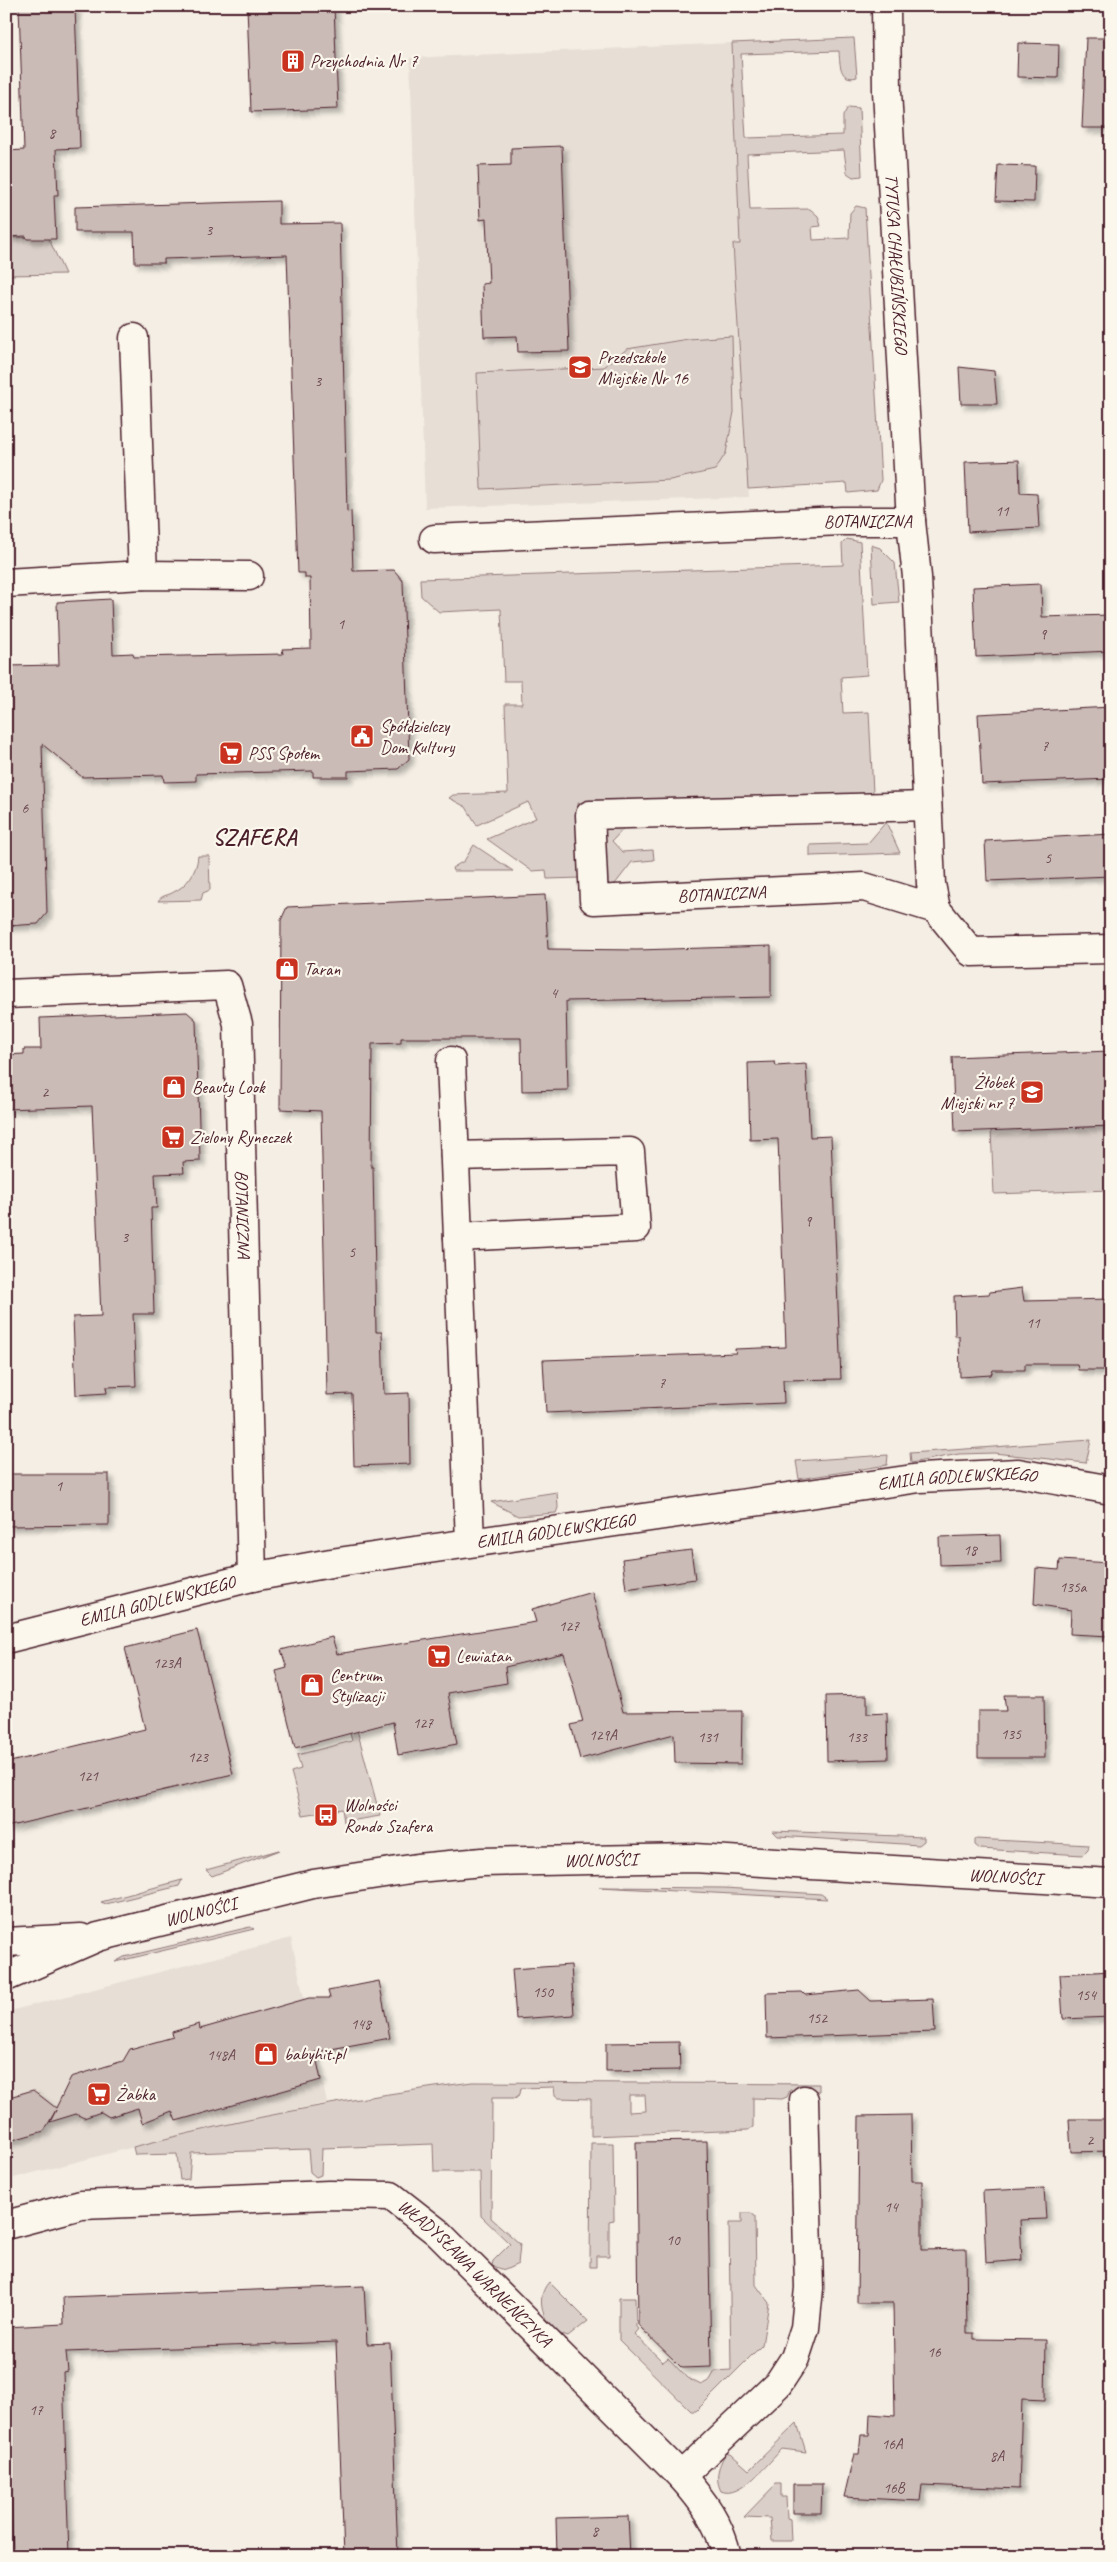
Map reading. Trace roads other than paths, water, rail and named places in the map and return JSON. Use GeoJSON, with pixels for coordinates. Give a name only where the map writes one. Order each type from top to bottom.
{"type":"FeatureCollection","features":[{"type":"Feature","properties":{"kind":"street","name":"TYTUSA CHAŁUBIŃSKIEGO"},"geometry":{"type":"LineString","coordinates":[[886,6],[887,91],[911,521]]}},
{"type":"Feature","properties":{"kind":"street"},"geometry":{"type":"LineString","coordinates":[[134,338],[143,575]]}},
{"type":"Feature","properties":{"kind":"street","name":"BOTANICZNA"},"geometry":{"type":"LineString","coordinates":[[434,539],[842,521],[911,521],[917,577],[931,884],[936,909],[971,952],[1111,948]]}},
{"type":"Feature","properties":{"kind":"street"},"geometry":{"type":"LineString","coordinates":[[6,583],[143,575],[249,576]]}},
{"type":"Feature","properties":{"kind":"street","name":"BOTANICZNA"},"geometry":{"type":"LineString","coordinates":[[927,806],[590,815],[594,900],[864,887],[936,909]]}},
{"type":"Feature","properties":{"kind":"street","name":"BOTANICZNA"},"geometry":{"type":"LineString","coordinates":[[6,994],[227,984],[238,1024],[252,1577]]}},
{"type":"Feature","properties":{"kind":"street"},"geometry":{"type":"LineString","coordinates":[[451,1061],[470,1542]]}},
{"type":"Feature","properties":{"kind":"street"},"geometry":{"type":"LineString","coordinates":[[454,1156],[630,1152],[636,1228],[458,1237]]}},
{"type":"Feature","properties":{"kind":"street","name":"EMILA GODLEWSKIEGO"},"geometry":{"type":"LineString","coordinates":[[6,1639],[252,1577],[470,1542],[920,1478],[1018,1473],[1111,1490]]}},
{"type":"Feature","properties":{"kind":"street","name":"WOLNOŚCI"},"geometry":{"type":"LineString","coordinates":[[6,1977],[98,1937],[314,1884],[417,1868],[482,1862],[694,1858],[1111,1883]]}},
{"type":"Feature","properties":{"kind":"street","name":"WOLNOŚCI"},"geometry":{"type":"LineString","coordinates":[[6,1942],[98,1937]]}},
{"type":"Feature","properties":{"kind":"street"},"geometry":{"type":"LineString","coordinates":[[681,2476],[778,2384],[795,2358],[805,2328],[809,2288],[804,2100]]}},
{"type":"Feature","properties":{"kind":"street","name":"WŁADYSŁAWA WARNEŃCZYKA"},"geometry":{"type":"LineString","coordinates":[[6,2225],[81,2205],[328,2195],[391,2196],[437,2232],[681,2476],[697,2495],[721,2531],[727,2556]]}},
{"type":"Feature","properties":{"kind":"place","name":"Przychodnia Nr 7"},"geometry":{"type":"Point","coordinates":[293,61]}},
{"type":"Feature","properties":{"kind":"place","name":"Przedszkole Miejskie Nr 16"},"geometry":{"type":"Point","coordinates":[580,367]}},
{"type":"Feature","properties":{"kind":"place","name":"Spółdzielczy Dom Kultury"},"geometry":{"type":"Point","coordinates":[362,736]}},
{"type":"Feature","properties":{"kind":"place","name":"PSS Społem"},"geometry":{"type":"Point","coordinates":[231,753]}},
{"type":"Feature","properties":{"kind":"place","name":"Taran"},"geometry":{"type":"Point","coordinates":[287,969]}},
{"type":"Feature","properties":{"kind":"place","name":"Beauty Look"},"geometry":{"type":"Point","coordinates":[174,1087]}},
{"type":"Feature","properties":{"kind":"place","name":"Żłobek Miejski nr 7"},"geometry":{"type":"Point","coordinates":[1032,1092]}},
{"type":"Feature","properties":{"kind":"place","name":"Zielony Ryneczek"},"geometry":{"type":"Point","coordinates":[173,1137]}},
{"type":"Feature","properties":{"kind":"place","name":"Lewiatan"},"geometry":{"type":"Point","coordinates":[439,1656]}},
{"type":"Feature","properties":{"kind":"place","name":"Centrum Stylizacji"},"geometry":{"type":"Point","coordinates":[312,1685]}},
{"type":"Feature","properties":{"kind":"place","name":"Wolności Rondo Szafera"},"geometry":{"type":"Point","coordinates":[326,1815]}},
{"type":"Feature","properties":{"kind":"place","name":"babyhit.pl"},"geometry":{"type":"Point","coordinates":[266,2054]}},
{"type":"Feature","properties":{"kind":"place","name":"Żabka"},"geometry":{"type":"Point","coordinates":[99,2094]}},
{"type":"Feature","properties":{"kind":"district","name":"SZAFERA"},"geometry":{"type":"Point","coordinates":[255,838]}}]}
